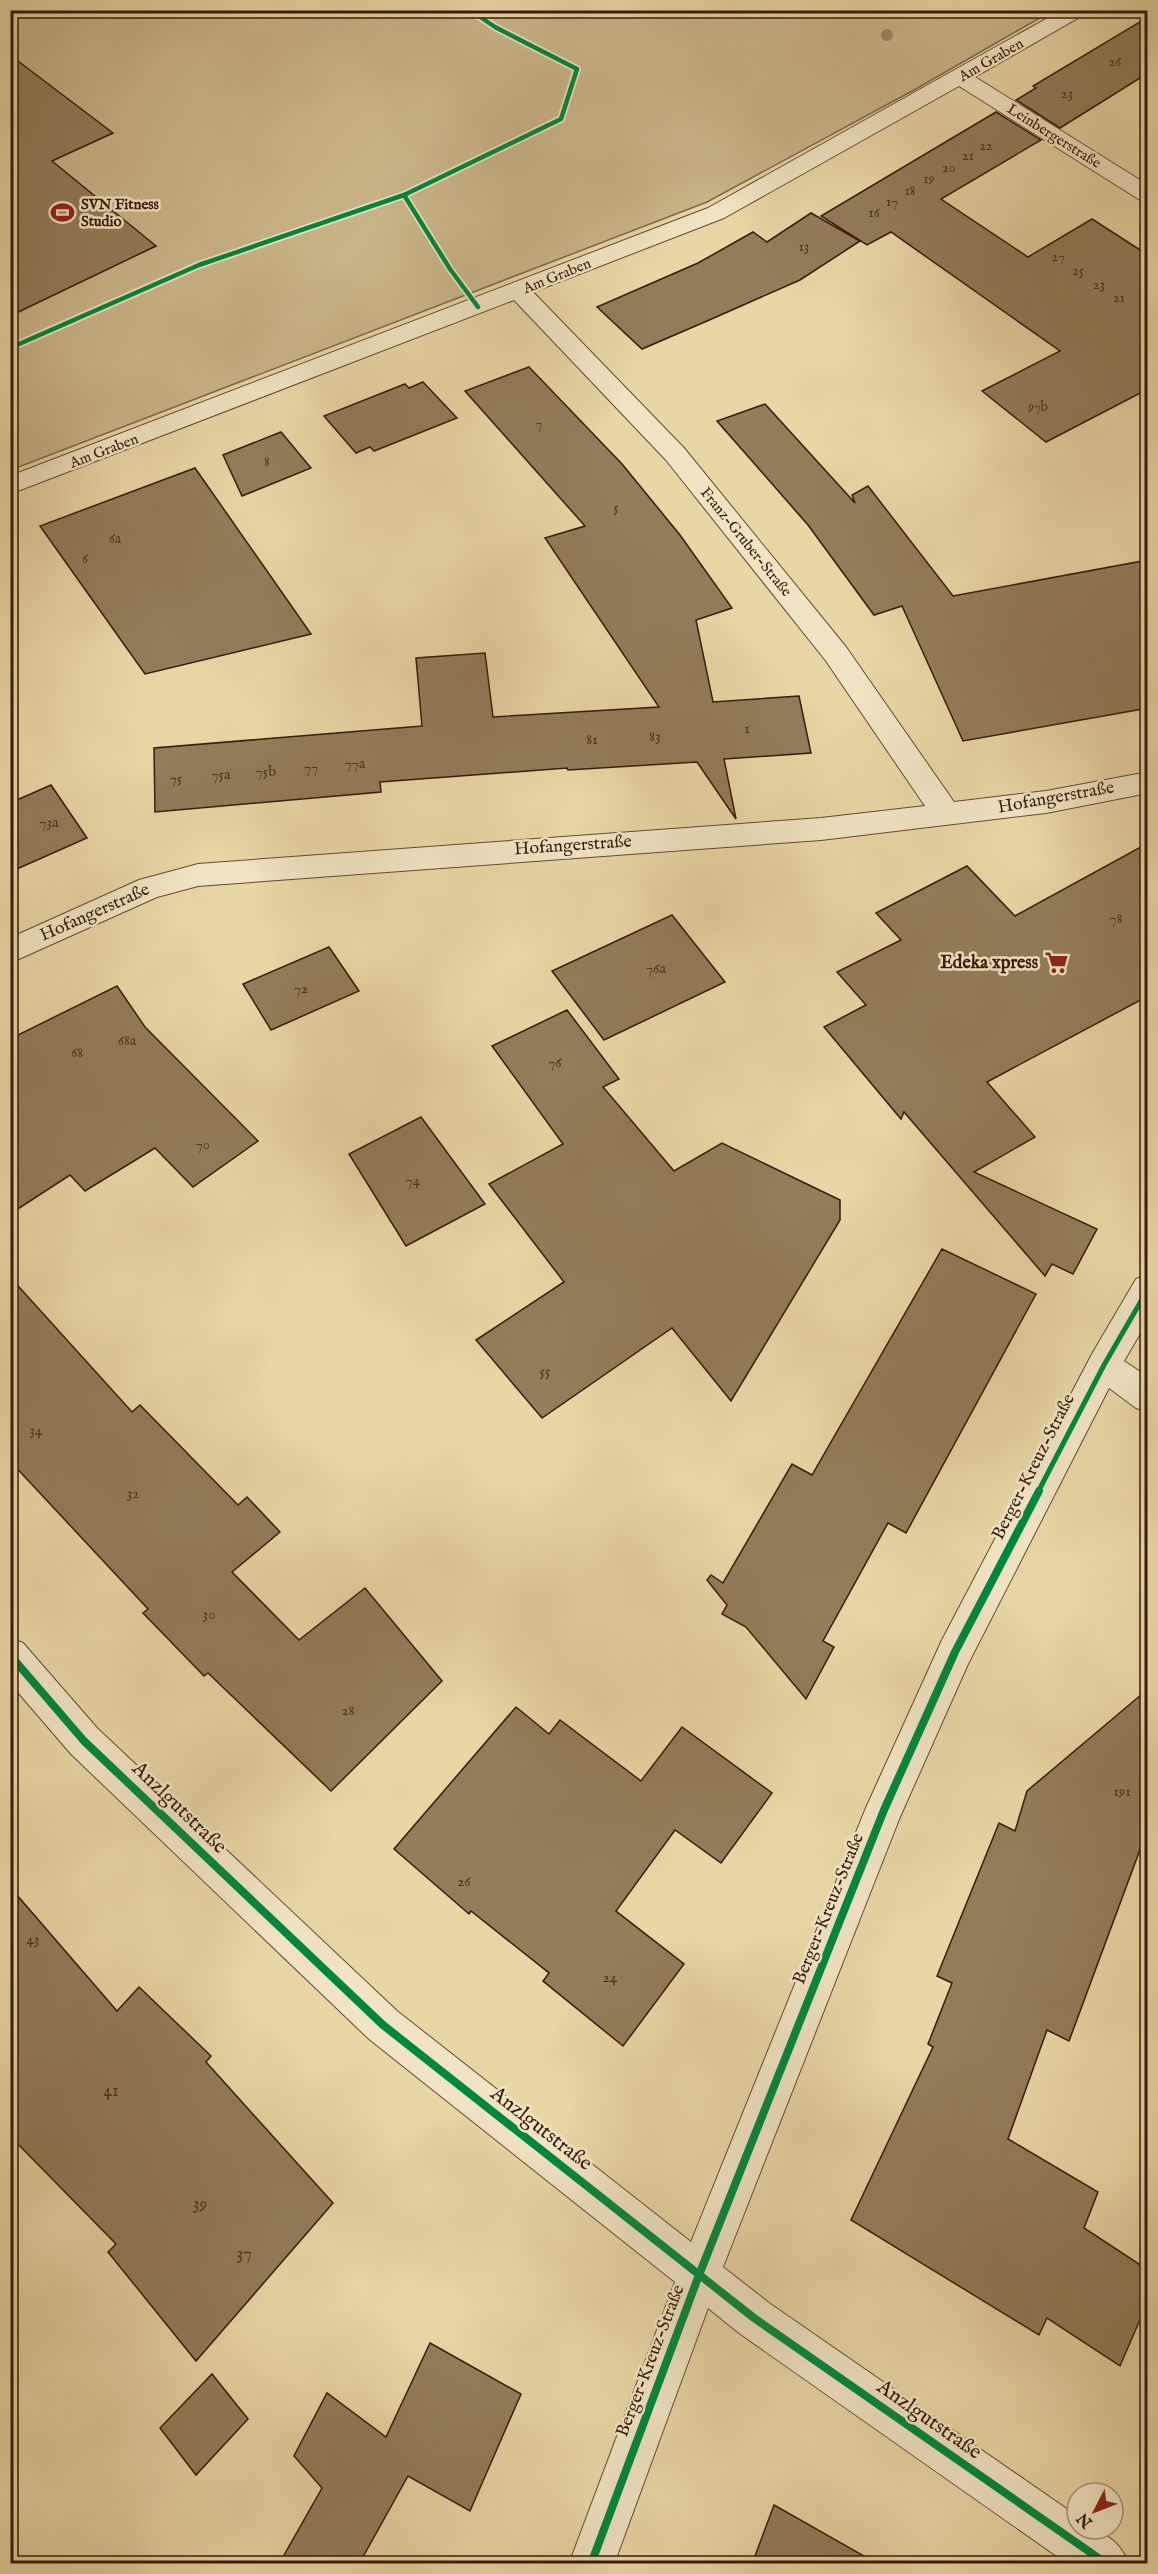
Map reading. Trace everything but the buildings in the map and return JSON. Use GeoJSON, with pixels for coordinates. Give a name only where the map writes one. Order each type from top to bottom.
{"type":"FeatureCollection","features":[{"type":"Feature","properties":{"kind":"street","name":"Am Graben"},"geometry":{"type":"LineString","coordinates":[[10,486],[716,213],[1078,10]]}},
{"type":"Feature","properties":{"kind":"street","name":"Leinbergerstraße"},"geometry":{"type":"LineString","coordinates":[[960,77],[1148,195]]}},
{"type":"Feature","properties":{"kind":"street","name":"Franz-Gruber-Straße"},"geometry":{"type":"LineString","coordinates":[[519,291],[675,454],[836,654],[947,815]]}},
{"type":"Feature","properties":{"kind":"street","name":"Hofangerstraße"},"geometry":{"type":"LineString","coordinates":[[10,951],[149,888],[198,875],[821,829],[1046,802],[1148,782]]}},
{"type":"Feature","properties":{"kind":"street","name":"Berger-Kreuz-Straße"},"geometry":{"type":"LineString","coordinates":[[591,2564],[699,2275],[889,1800],[955,1652],[1104,1365],[1148,1289]]}},
{"type":"Feature","properties":{"kind":"street"},"geometry":{"type":"LineString","coordinates":[[1104,1365],[1148,1397]]}},
{"type":"Feature","properties":{"kind":"street","name":"Anzlgutstraße"},"geometry":{"type":"LineString","coordinates":[[10,1655],[84,1741],[383,2025],[754,2318],[1107,2564]]}},
{"type":"Feature","properties":{"kind":"shaded area"},"geometry":{"type":"Polygon","coordinates":[[[11,11],[1052,11],[914,90],[707,202],[11,470],[11,11]]]}},
{"type":"Feature","properties":{"kind":"cycle path"},"geometry":{"type":"LineString","coordinates":[[10,348],[199,265],[404,195],[561,119],[577,69],[495,27],[470,10]]}},
{"type":"Feature","properties":{"kind":"cycle path"},"geometry":{"type":"LineString","coordinates":[[404,195],[450,269],[478,307]]}},
{"type":"Feature","properties":{"kind":"cycle path"},"geometry":{"type":"LineString","coordinates":[[591,2564],[699,2275],[884,1810],[955,1652],[1104,1365],[1148,1289]]}},
{"type":"Feature","properties":{"kind":"cycle path"},"geometry":{"type":"LineString","coordinates":[[10,1655],[84,1741],[383,2025],[754,2318],[1107,2564]]}},
{"type":"Feature","properties":{"kind":"place","name":"SVN Fitness Studio"},"geometry":{"type":"Point","coordinates":[63,213]}},
{"type":"Feature","properties":{"kind":"place","name":"Edeka xpress"},"geometry":{"type":"Point","coordinates":[1056,963]}}]}
